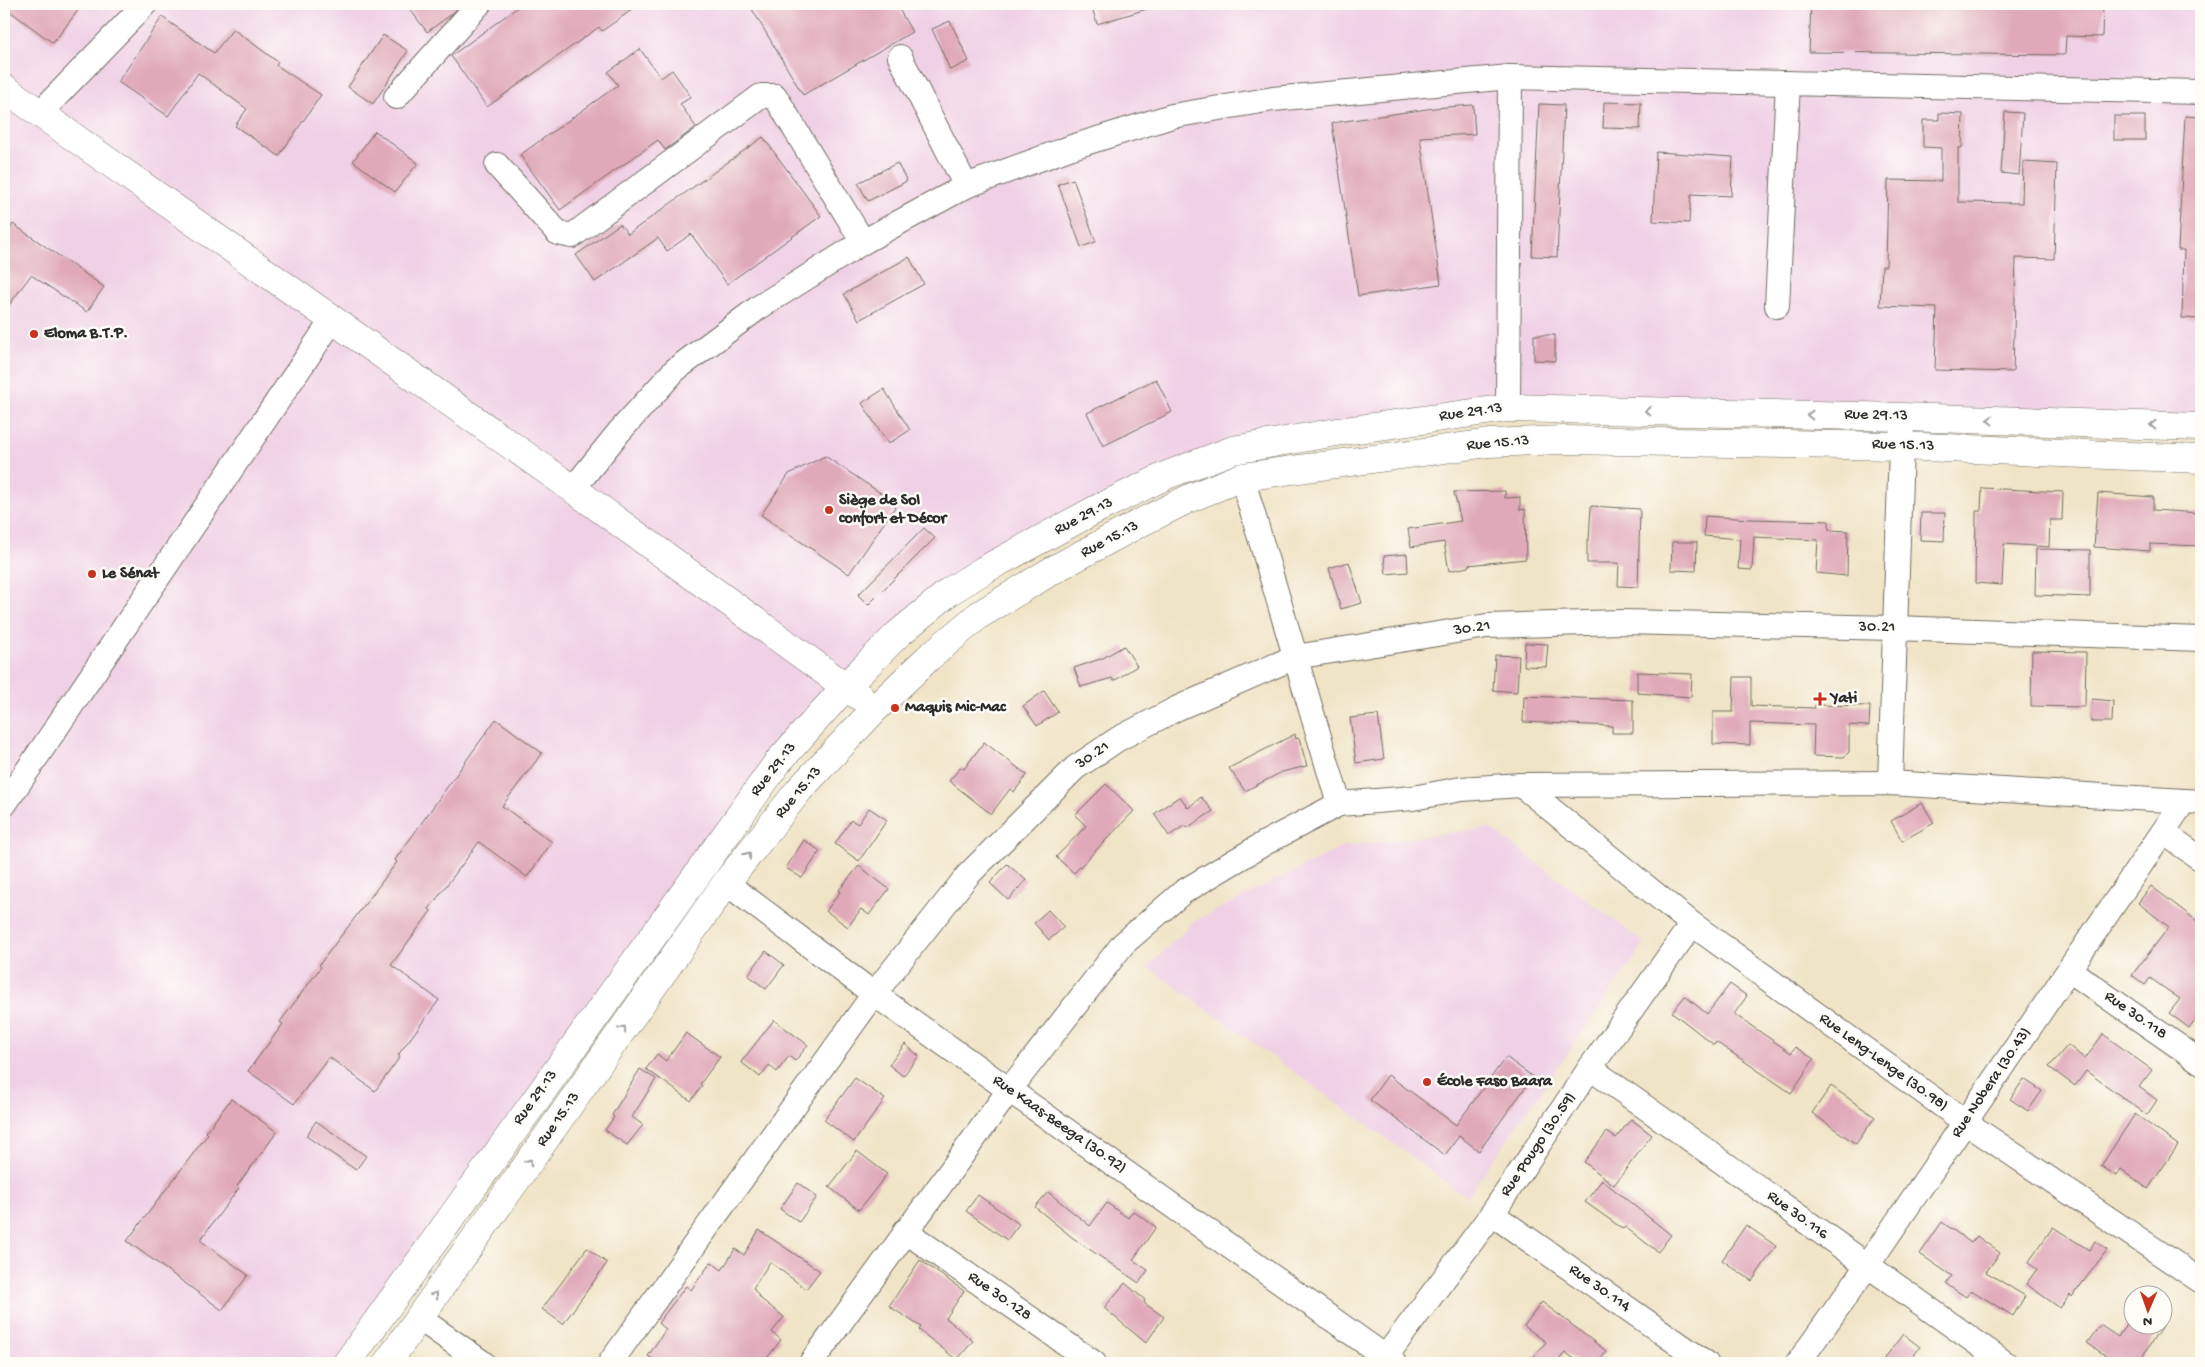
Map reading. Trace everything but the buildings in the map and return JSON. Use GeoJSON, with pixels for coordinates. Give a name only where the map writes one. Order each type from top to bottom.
{"type":"FeatureCollection","features":[{"type":"Feature","properties":{"kind":"main road"},"geometry":{"type":"LineString","coordinates":[[4,88],[573,489],[846,686],[875,709]]}},
{"type":"Feature","properties":{"kind":"main road","name":"Rue 29.13"},"geometry":{"type":"LineString","coordinates":[[347,1363],[766,777],[846,686],[898,634],[950,591],[984,570],[1095,510],[1184,468],[1233,450],[1337,432],[1508,408],[1902,417],[2201,427]]}},
{"type":"Feature","properties":{"kind":"main road","name":"Rue 15.13"},"geometry":{"type":"LineString","coordinates":[[387,1363],[726,883],[799,790],[875,709],[928,658],[979,615],[1054,570],[1190,498],[1242,477],[1489,443],[1554,440],[1900,446],[2201,459]]}},
{"type":"Feature","properties":{"kind":"street"},"geometry":{"type":"LineString","coordinates":[[39,114],[145,4]]}},
{"type":"Feature","properties":{"kind":"street"},"geometry":{"type":"LineString","coordinates":[[396,97],[479,4]]}},
{"type":"Feature","properties":{"kind":"street"},"geometry":{"type":"LineString","coordinates":[[900,57],[966,186]]}},
{"type":"Feature","properties":{"kind":"street"},"geometry":{"type":"LineString","coordinates":[[1508,408],[1510,77]]}},
{"type":"Feature","properties":{"kind":"street"},"geometry":{"type":"LineString","coordinates":[[573,489],[619,432],[675,370],[758,308],[863,242],[966,186],[1072,147],[1172,116],[1273,99],[1510,77],[2201,92]]}},
{"type":"Feature","properties":{"kind":"street"},"geometry":{"type":"LineString","coordinates":[[1777,306],[1788,83]]}},
{"type":"Feature","properties":{"kind":"street"},"geometry":{"type":"LineString","coordinates":[[497,165],[558,233],[572,236],[761,96],[775,96],[863,242]]}},
{"type":"Feature","properties":{"kind":"street"},"geometry":{"type":"LineString","coordinates":[[4,805],[333,319]]}},
{"type":"Feature","properties":{"kind":"street"},"geometry":{"type":"LineString","coordinates":[[1890,783],[1902,417]]}},
{"type":"Feature","properties":{"kind":"street"},"geometry":{"type":"LineString","coordinates":[[1242,477],[1339,804]]}},
{"type":"Feature","properties":{"kind":"street","name":"30.21"},"geometry":{"type":"LineString","coordinates":[[610,1363],[874,994],[968,875],[1076,768],[1118,739],[1178,708],[1295,657],[1487,626],[1621,622],[1894,628],[2201,639]]}},
{"type":"Feature","properties":{"kind":"street"},"geometry":{"type":"LineString","coordinates":[[812,1363],[1010,1089],[1123,944],[1176,898],[1265,843],[1339,804],[1413,798],[1461,789],[1521,785],[1890,783],[2193,801]]}},
{"type":"Feature","properties":{"kind":"street","name":"Rue Leng-Lenge (30.98)"},"geometry":{"type":"LineString","coordinates":[[1521,785],[1692,924],[1965,1122],[2201,1281]]}},
{"type":"Feature","properties":{"kind":"street","name":"Rue Nobera (30.43)"},"geometry":{"type":"LineString","coordinates":[[1798,1363],[1867,1266],[2163,832],[2193,801]]}},
{"type":"Feature","properties":{"kind":"street"},"geometry":{"type":"LineString","coordinates":[[2163,832],[2201,859]]}},
{"type":"Feature","properties":{"kind":"street","name":"Rue Kaas-Beega (30.92)"},"geometry":{"type":"LineString","coordinates":[[726,883],[874,994],[1010,1089],[1387,1361]]}},
{"type":"Feature","properties":{"kind":"street","name":"Rue Pougo (30.59)"},"geometry":{"type":"LineString","coordinates":[[1387,1361],[1492,1214],[1590,1068],[1692,924]]}},
{"type":"Feature","properties":{"kind":"street","name":"Rue 30.118"},"geometry":{"type":"LineString","coordinates":[[2069,970],[2201,1062]]}},
{"type":"Feature","properties":{"kind":"street","name":"Rue 30.116"},"geometry":{"type":"LineString","coordinates":[[1590,1068],[2005,1363]]}},
{"type":"Feature","properties":{"kind":"street","name":"Rue 30.114"},"geometry":{"type":"LineString","coordinates":[[1492,1214],[1706,1363]]}},
{"type":"Feature","properties":{"kind":"street","name":"Rue 30.128"},"geometry":{"type":"LineString","coordinates":[[905,1232],[1094,1363]]}},
{"type":"Feature","properties":{"kind":"street"},"geometry":{"type":"LineString","coordinates":[[419,1318],[483,1363]]}},
{"type":"Feature","properties":{"kind":"shaded area"},"geometry":{"type":"Polygon","coordinates":[[[4,4],[2201,4],[2201,427],[1508,408],[1233,450],[950,591],[846,686],[350,1363],[4,1363],[4,4]]]}},
{"type":"Feature","properties":{"kind":"shaded area","name":"École Faso Baara"},"geometry":{"type":"Polygon","coordinates":[[[1490,828],[1645,943],[1467,1197],[1148,967],[1193,922],[1344,846],[1490,828]]]}},
{"type":"Feature","properties":{"kind":"place","name":"Eloma B.T.P."},"geometry":{"type":"Point","coordinates":[34,334]}},
{"type":"Feature","properties":{"kind":"place","name":"Siège de Sol confort et Décor"},"geometry":{"type":"Point","coordinates":[829,510]}},
{"type":"Feature","properties":{"kind":"place","name":"Le Sénat"},"geometry":{"type":"Point","coordinates":[92,574]}},
{"type":"Feature","properties":{"kind":"place","name":"Yati"},"geometry":{"type":"Point","coordinates":[1820,699]}},
{"type":"Feature","properties":{"kind":"place","name":"Maquis Mic-Mac"},"geometry":{"type":"Point","coordinates":[895,708]}},
{"type":"Feature","properties":{"kind":"place","name":"École Faso Baara"},"geometry":{"type":"Point","coordinates":[1427,1082]}}]}
